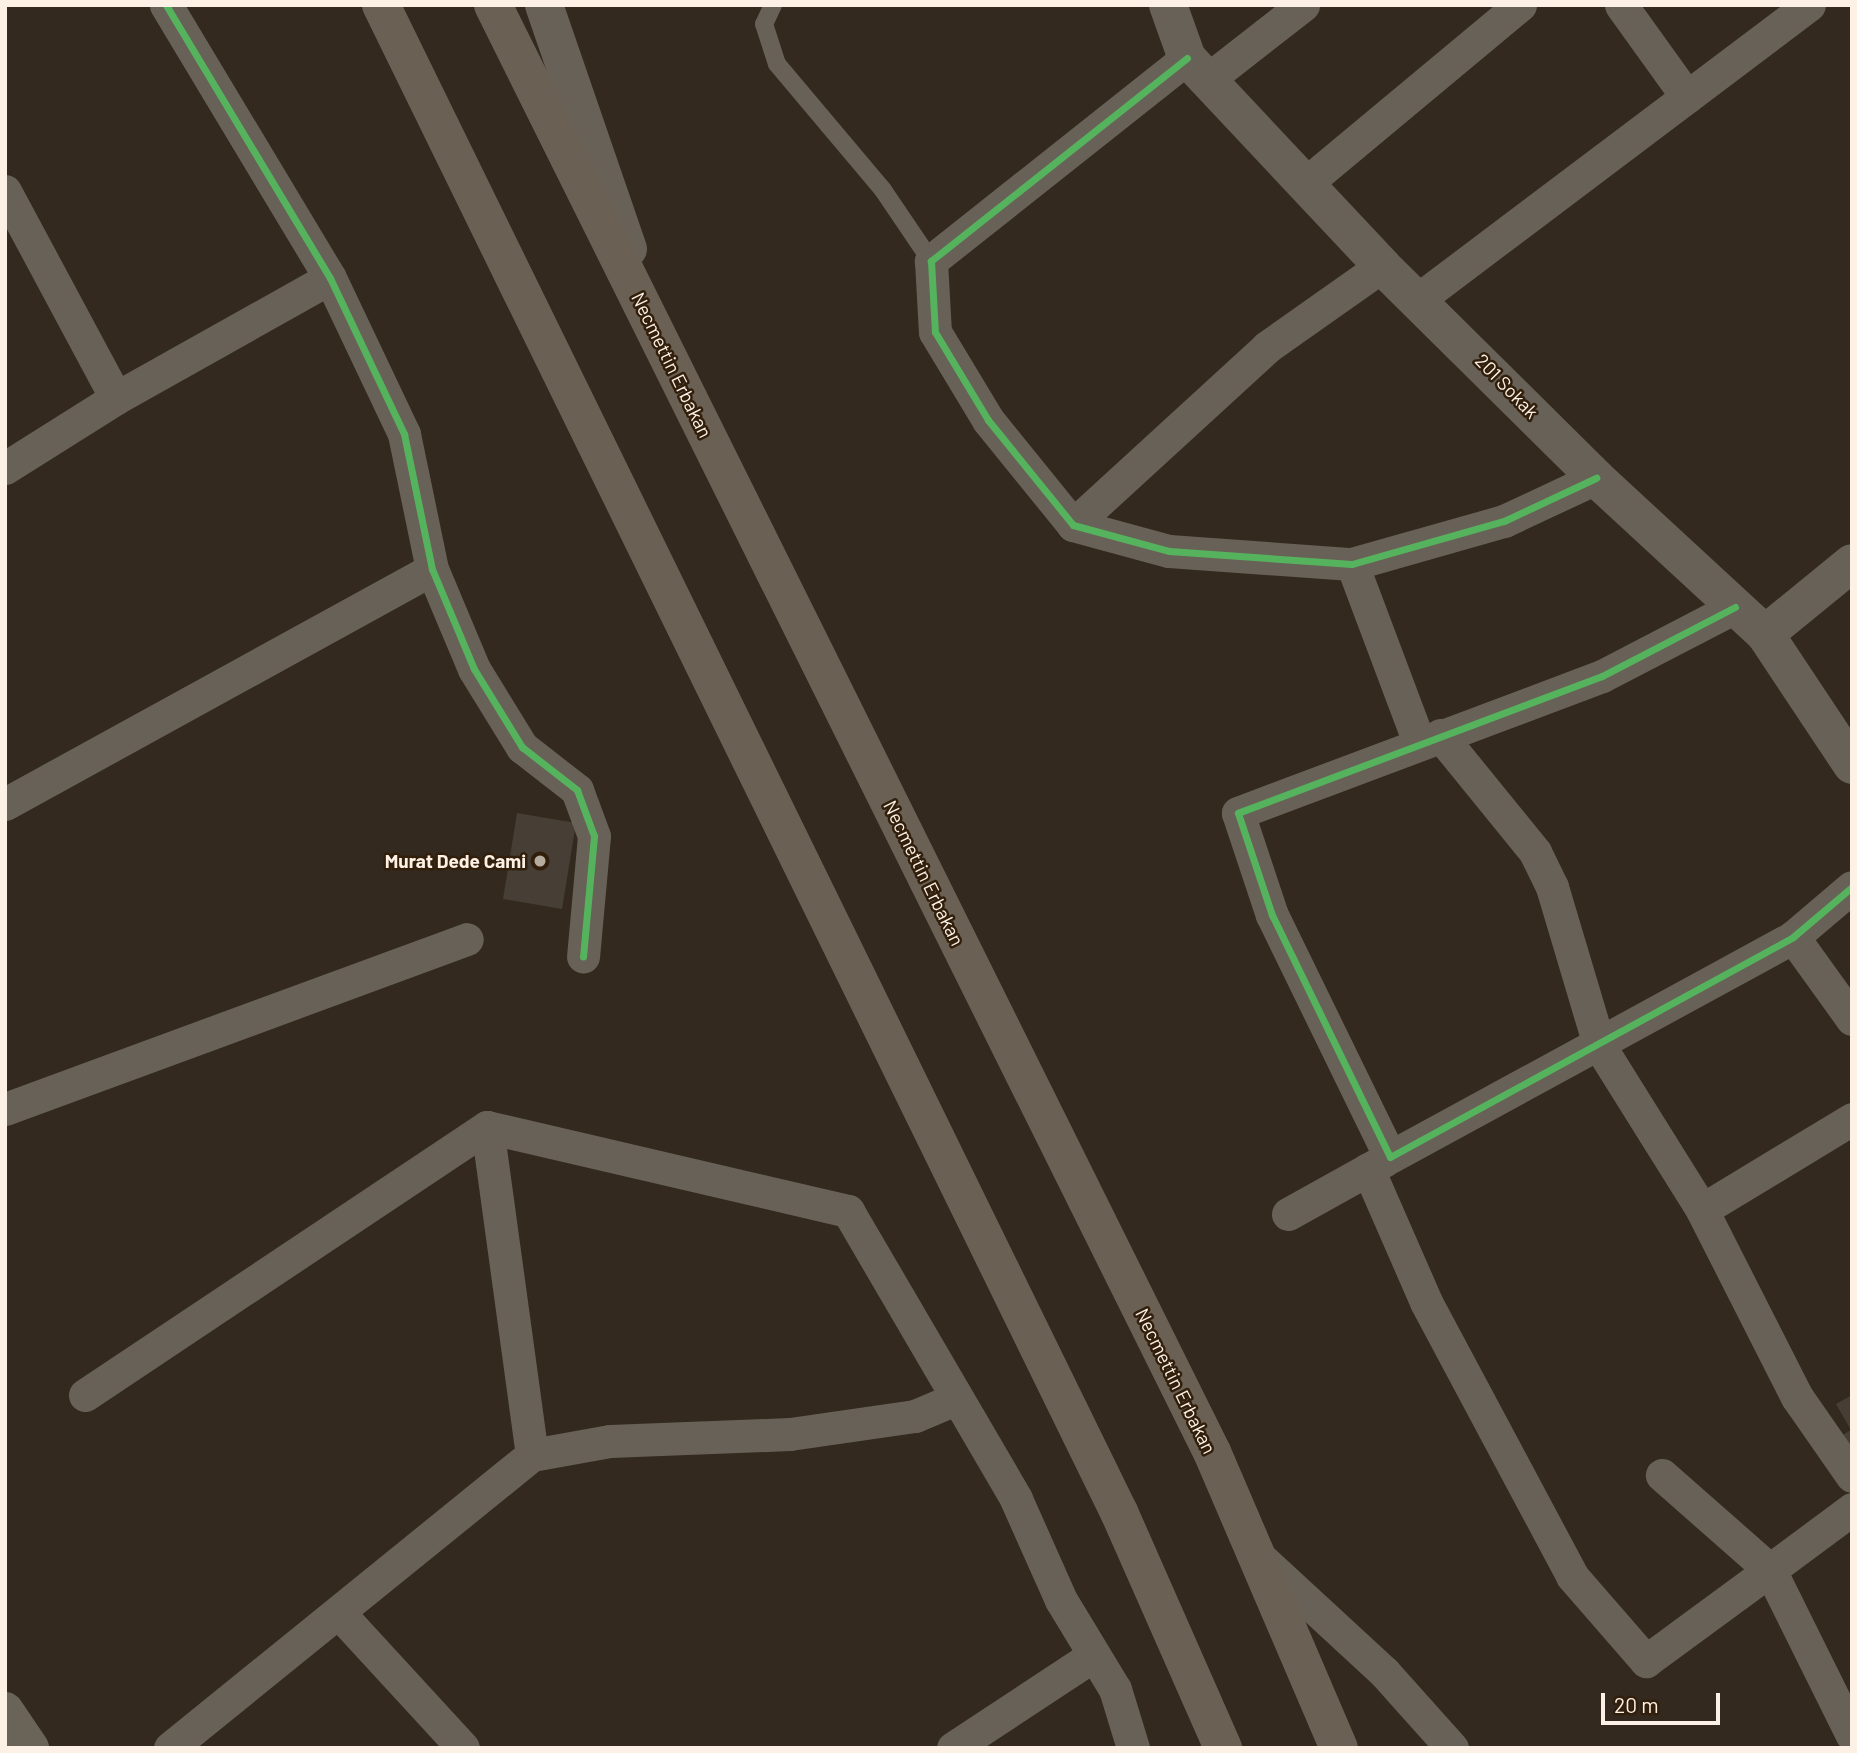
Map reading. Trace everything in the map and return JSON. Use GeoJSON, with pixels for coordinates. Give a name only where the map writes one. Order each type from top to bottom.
{"type":"FeatureCollection","features":[{"type":"Feature","properties":{"kind":"main road"},"geometry":{"type":"LineString","coordinates":[[382,5],[1119,1511],[1223,1748]]}},
{"type":"Feature","properties":{"kind":"main road","name":"Necmettin Erbakan"},"geometry":{"type":"LineString","coordinates":[[493,5],[1205,1440],[1339,1748]]}},
{"type":"Feature","properties":{"kind":"main road"},"geometry":{"type":"LineString","coordinates":[[5,1711],[30,1748]]}},
{"type":"Feature","properties":{"kind":"street"},"geometry":{"type":"LineString","coordinates":[[166,5],[330,278],[404,434],[432,569],[474,669],[522,747],[577,790],[594,836],[583,956]]}},
{"type":"Feature","properties":{"kind":"street"},"geometry":{"type":"LineString","coordinates":[[544,5],[661,343]]}},
{"type":"Feature","properties":{"kind":"street","name":"201 Sokak"},"geometry":{"type":"LineString","coordinates":[[1168,5],[1197,69],[1382,266],[1420,298],[1596,478],[1765,634],[1852,765]]}},
{"type":"Feature","properties":{"kind":"street"},"geometry":{"type":"LineString","coordinates":[[1303,5],[1197,69],[931,261],[935,332],[988,420],[1073,524],[1169,551],[1352,564],[1504,521],[1596,478]]}},
{"type":"Feature","properties":{"kind":"street"},"geometry":{"type":"LineString","coordinates":[[1305,184],[1520,5]]}},
{"type":"Feature","properties":{"kind":"street"},"geometry":{"type":"LineString","coordinates":[[1621,5],[1687,97]]}},
{"type":"Feature","properties":{"kind":"street"},"geometry":{"type":"LineString","coordinates":[[1420,298],[1809,5]]}},
{"type":"Feature","properties":{"kind":"street"},"geometry":{"type":"LineString","coordinates":[[5,191],[116,398]]}},
{"type":"Feature","properties":{"kind":"street"},"geometry":{"type":"LineString","coordinates":[[1073,524],[1268,347],[1382,266]]}},
{"type":"Feature","properties":{"kind":"street"},"geometry":{"type":"LineString","coordinates":[[5,468],[116,398],[330,278]]}},
{"type":"Feature","properties":{"kind":"street"},"geometry":{"type":"LineString","coordinates":[[1765,634],[1852,563]]}},
{"type":"Feature","properties":{"kind":"street"},"geometry":{"type":"LineString","coordinates":[[1352,564],[1429,739],[1535,852],[1552,887],[1599,1045],[1702,1210],[1797,1397],[1852,1476]]}},
{"type":"Feature","properties":{"kind":"street"},"geometry":{"type":"LineString","coordinates":[[5,804],[432,569]]}},
{"type":"Feature","properties":{"kind":"street"},"geometry":{"type":"LineString","coordinates":[[1735,607],[1602,676],[1238,813],[1272,915],[1379,1163],[1426,1302],[1572,1576],[1646,1661],[1852,1509]]}},
{"type":"Feature","properties":{"kind":"street"},"geometry":{"type":"LineString","coordinates":[[1288,1214],[1793,937],[1852,887]]}},
{"type":"Feature","properties":{"kind":"street"},"geometry":{"type":"LineString","coordinates":[[1793,937],[1852,1019]]}},
{"type":"Feature","properties":{"kind":"street"},"geometry":{"type":"LineString","coordinates":[[5,1109],[467,939]]}},
{"type":"Feature","properties":{"kind":"street"},"geometry":{"type":"LineString","coordinates":[[1702,1210],[1852,1119]]}},
{"type":"Feature","properties":{"kind":"street"},"geometry":{"type":"LineString","coordinates":[[487,1126],[532,1455]]}},
{"type":"Feature","properties":{"kind":"street"},"geometry":{"type":"LineString","coordinates":[[85,1395],[487,1126],[848,1211],[955,1399],[1016,1499],[1061,1600],[1115,1689],[1133,1748]]}},
{"type":"Feature","properties":{"kind":"street"},"geometry":{"type":"LineString","coordinates":[[170,1748],[532,1455],[610,1441],[790,1434],[915,1416],[955,1399]]}},
{"type":"Feature","properties":{"kind":"street"},"geometry":{"type":"LineString","coordinates":[[1662,1475],[1770,1570],[1852,1735]]}},
{"type":"Feature","properties":{"kind":"street"},"geometry":{"type":"LineString","coordinates":[[1254,1552],[1384,1672],[1452,1748]]}},
{"type":"Feature","properties":{"kind":"street"},"geometry":{"type":"LineString","coordinates":[[339,1613],[463,1748]]}},
{"type":"Feature","properties":{"kind":"street"},"geometry":{"type":"LineString","coordinates":[[953,1748],[1094,1655]]}},
{"type":"Feature","properties":{"kind":"lane"},"geometry":{"type":"LineString","coordinates":[[774,5],[764,24],[776,64],[883,190],[931,261]]}},
{"type":"Feature","properties":{"kind":"building","name":"Murat Dede Cami"},"geometry":{"type":"Polygon","coordinates":[[[517,813],[576,823],[562,909],[503,899],[517,813]]]}},
{"type":"Feature","properties":{"kind":"building"},"geometry":{"type":"Polygon","coordinates":[[[1852,1395],[1852,1458],[1839,1437],[1851,1430],[1836,1404],[1852,1395]]]}},
{"type":"Feature","properties":{"kind":"cycle path"},"geometry":{"type":"LineString","coordinates":[[166,5],[330,278],[404,434],[432,569],[474,669],[522,747],[577,790],[594,836],[583,956]]}},
{"type":"Feature","properties":{"kind":"cycle path"},"geometry":{"type":"LineString","coordinates":[[1187,58],[931,261],[935,332],[988,420],[1073,525],[1169,551],[1352,564],[1504,521],[1596,478]]}},
{"type":"Feature","properties":{"kind":"cycle path"},"geometry":{"type":"LineString","coordinates":[[1735,607],[1602,676],[1238,813],[1272,915],[1390,1157],[1793,937],[1852,887]]}},
{"type":"Feature","properties":{"kind":"place","name":"Murat Dede Cami"},"geometry":{"type":"Point","coordinates":[540,861]}}]}
